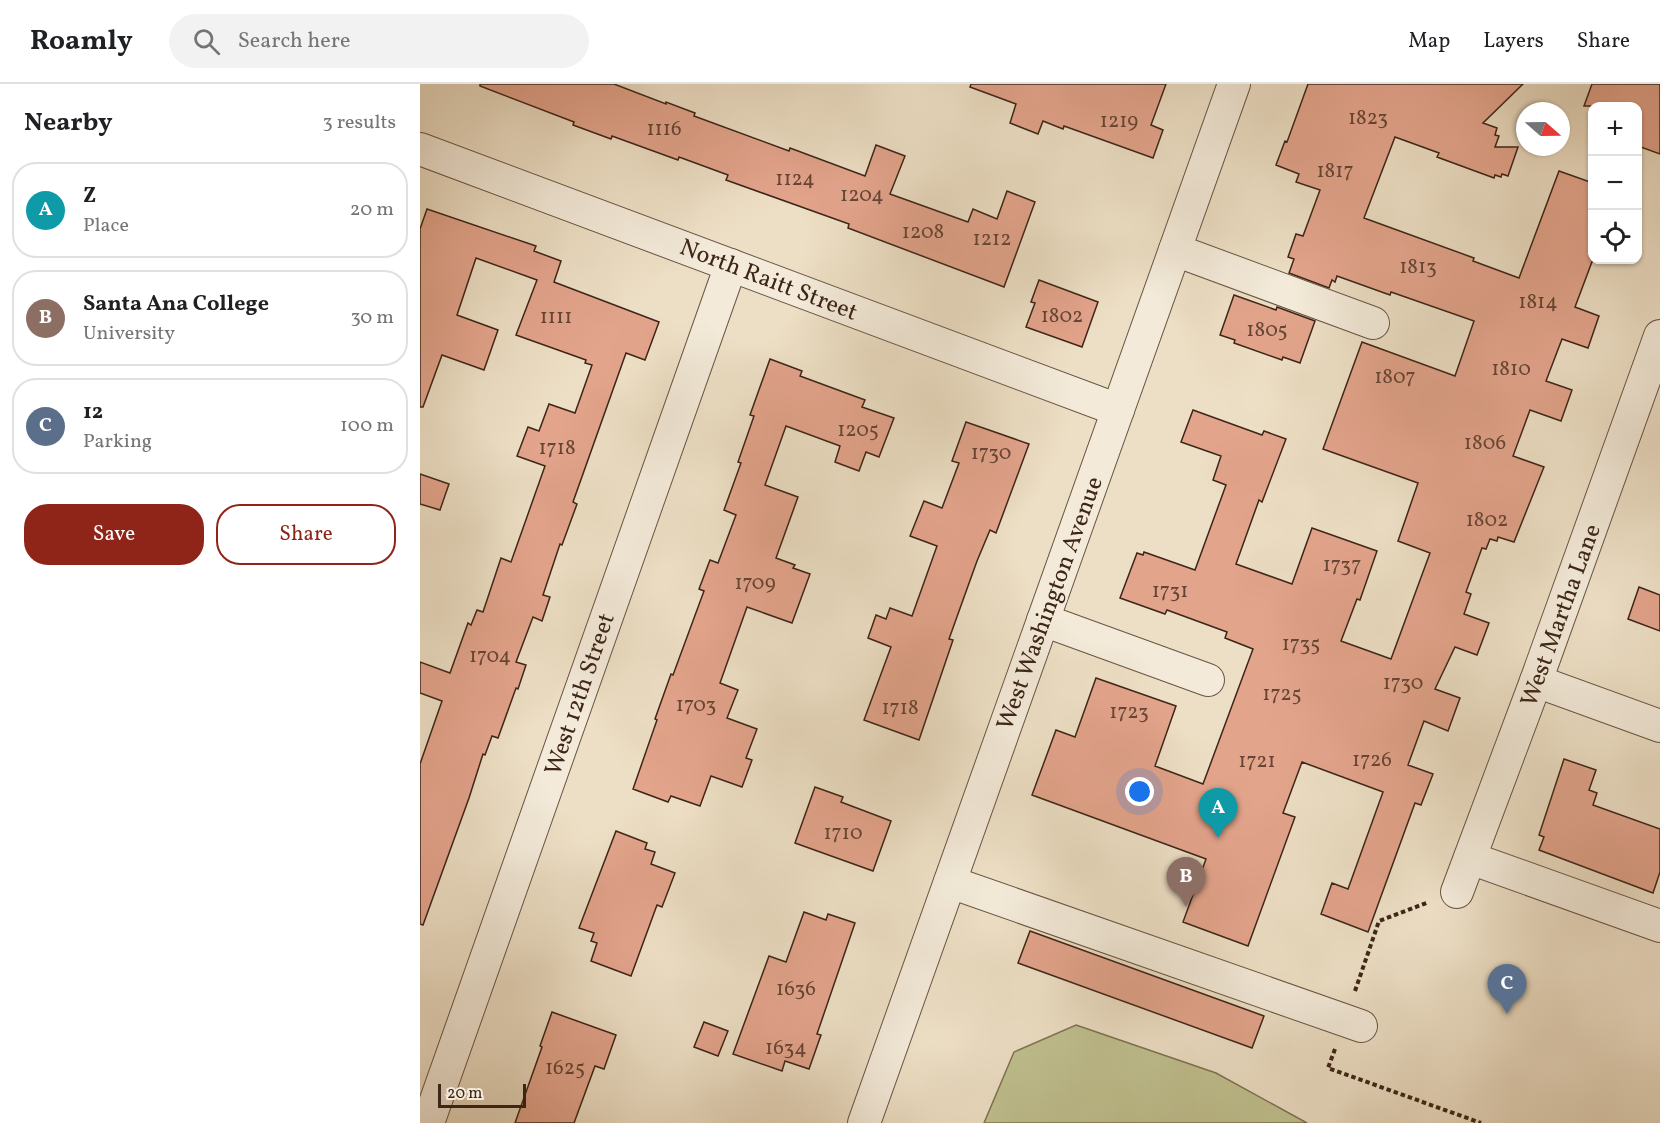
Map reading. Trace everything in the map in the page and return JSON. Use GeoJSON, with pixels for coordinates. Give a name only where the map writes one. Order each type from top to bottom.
{"type":"FeatureCollection","features":[{"type":"Feature","properties":{"kind":"street","name":"West Washington Avenue"},"geometry":{"type":"LineString","coordinates":[[864,1123],[1234,84]]}},
{"type":"Feature","properties":{"kind":"street","name":"North Raitt Street"},"geometry":{"type":"LineString","coordinates":[[420,149],[1118,410]]}},
{"type":"Feature","properties":{"kind":"street"},"geometry":{"type":"LineString","coordinates":[[1175,250],[1373,322]]}},
{"type":"Feature","properties":{"kind":"street","name":"West 12th Street"},"geometry":{"type":"LineString","coordinates":[[428,1123],[731,265]]}},
{"type":"Feature","properties":{"kind":"street","name":"West Martha Lane"},"geometry":{"type":"LineString","coordinates":[[1457,892],[1536,681],[1660,336]]}},
{"type":"Feature","properties":{"kind":"street"},"geometry":{"type":"LineString","coordinates":[[1043,620],[1208,680]]}},
{"type":"Feature","properties":{"kind":"street"},"geometry":{"type":"LineString","coordinates":[[1536,681],[1660,726]]}},
{"type":"Feature","properties":{"kind":"street"},"geometry":{"type":"LineString","coordinates":[[1470,858],[1660,926]]}},
{"type":"Feature","properties":{"kind":"street"},"geometry":{"type":"LineString","coordinates":[[950,882],[1361,1026]]}},
{"type":"Feature","properties":{"kind":"green space"},"geometry":{"type":"Polygon","coordinates":[[[1076,1025],[1216,1073],[1307,1123],[984,1123],[1014,1052],[1076,1025]]]}},
{"type":"Feature","properties":{"kind":"building"},"geometry":{"type":"Polygon","coordinates":[[[480,84],[614,84],[695,113],[694,116],[789,151],[790,148],[865,176],[876,145],[905,156],[890,194],[968,222],[973,209],[997,219],[1007,191],[1035,202],[1004,287],[848,228],[849,224],[726,180],[728,175],[612,136],[611,139],[573,125],[574,122],[480,86],[480,84]]]}},
{"type":"Feature","properties":{"kind":"building"},"geometry":{"type":"Polygon","coordinates":[[[971,84],[1166,84],[1151,125],[1163,130],[1153,158],[1064,126],[1063,129],[1043,121],[1038,134],[1010,123],[1016,104],[970,87],[971,84]]]}},
{"type":"Feature","properties":{"kind":"building"},"geometry":{"type":"Polygon","coordinates":[[[1308,84],[1523,84],[1483,123],[1497,128],[1495,135],[1499,136],[1495,147],[1516,147],[1508,176],[1495,175],[1494,178],[1437,157],[1439,153],[1395,137],[1364,218],[1474,258],[1473,261],[1519,278],[1559,171],[1588,181],[1588,264],[1591,264],[1575,307],[1599,316],[1588,348],[1562,339],[1546,381],[1572,390],[1561,421],[1530,410],[1513,456],[1544,467],[1514,542],[1498,537],[1497,541],[1490,539],[1486,549],[1482,548],[1466,592],[1471,594],[1464,614],[1489,623],[1477,655],[1455,647],[1435,689],[1460,698],[1448,731],[1424,721],[1408,765],[1433,774],[1421,805],[1415,803],[1368,932],[1321,914],[1332,883],[1348,889],[1383,792],[1302,762],[1283,813],[1295,817],[1248,946],[1183,922],[1206,859],[1032,795],[1056,730],[1075,737],[1096,678],[1176,706],[1155,766],[1203,784],[1253,649],[1225,638],[1227,632],[1167,610],[1165,614],[1120,598],[1137,553],[1143,555],[1144,552],[1195,570],[1226,485],[1213,480],[1221,456],[1181,442],[1193,410],[1262,435],[1264,431],[1286,439],[1262,502],[1259,500],[1236,564],[1292,584],[1312,528],[1377,551],[1360,600],[1357,599],[1341,641],[1391,659],[1430,553],[1398,541],[1418,483],[1323,449],[1362,342],[1455,376],[1474,321],[1337,276],[1335,282],[1332,280],[1329,288],[1289,273],[1294,259],[1288,257],[1296,234],[1303,236],[1320,190],[1296,182],[1299,174],[1276,165],[1285,141],[1287,142],[1308,84]]]}},
{"type":"Feature","properties":{"kind":"building"},"geometry":{"type":"Polygon","coordinates":[[[1592,84],[1660,84],[1660,154],[1642,147],[1642,102],[1588,102],[1588,106],[1584,106],[1592,84]]]}},
{"type":"Feature","properties":{"kind":"building"},"geometry":{"type":"Polygon","coordinates":[[[427,209],[536,246],[534,251],[561,261],[554,282],[659,322],[645,360],[626,353],[573,502],[577,504],[562,545],[560,544],[543,595],[550,597],[542,621],[533,617],[516,662],[526,665],[518,689],[516,688],[498,738],[492,736],[485,755],[483,754],[423,925],[420,924],[420,764],[442,701],[420,693],[420,662],[450,673],[468,623],[471,625],[477,610],[483,612],[501,558],[511,562],[545,466],[517,456],[528,427],[539,431],[549,404],[575,413],[592,365],[585,363],[586,360],[516,335],[537,280],[476,258],[457,315],[498,330],[484,370],[442,355],[423,407],[420,407],[420,229],[427,209]]]}},
{"type":"Feature","properties":{"kind":"building"},"geometry":{"type":"Polygon","coordinates":[[[1039,280],[1098,302],[1082,347],[1026,327],[1035,303],[1031,302],[1039,280]]]}},
{"type":"Feature","properties":{"kind":"building"},"geometry":{"type":"Polygon","coordinates":[[[1234,295],[1315,321],[1300,363],[1283,357],[1282,360],[1234,343],[1235,340],[1220,335],[1234,295]]]}},
{"type":"Feature","properties":{"kind":"building"},"geometry":{"type":"Polygon","coordinates":[[[770,359],[802,371],[800,376],[865,400],[862,407],[894,418],[879,457],[866,452],[859,471],[835,462],[840,446],[786,426],[765,485],[798,497],[776,558],[795,565],[793,568],[810,574],[792,623],[747,607],[720,683],[738,690],[727,718],[757,729],[746,758],[752,760],[742,787],[711,776],[700,806],[671,796],[668,802],[633,789],[671,674],[673,675],[704,591],[699,589],[710,560],[718,563],[736,515],[724,510],[741,463],[738,462],[754,416],[750,415],[770,359]]]}},
{"type":"Feature","properties":{"kind":"building"},"geometry":{"type":"Polygon","coordinates":[[[966,422],[1029,444],[996,533],[990,530],[977,561],[949,639],[953,640],[919,740],[864,720],[891,647],[868,638],[876,615],[886,619],[890,608],[912,616],[937,546],[910,536],[924,501],[942,508],[959,463],[952,461],[966,422]]]}},
{"type":"Feature","properties":{"kind":"building"},"geometry":{"type":"Polygon","coordinates":[[[420,474],[449,484],[440,510],[420,504],[420,474]]]}},
{"type":"Feature","properties":{"kind":"building"},"geometry":{"type":"Polygon","coordinates":[[[1639,587],[1660,595],[1660,631],[1628,619],[1639,587]]]}},
{"type":"Feature","properties":{"kind":"building"},"geometry":{"type":"Polygon","coordinates":[[[1564,759],[1596,770],[1589,790],[1597,793],[1593,805],[1660,829],[1660,872],[1653,893],[1539,850],[1544,837],[1539,835],[1564,759]]]}},
{"type":"Feature","properties":{"kind":"building"},"geometry":{"type":"Polygon","coordinates":[[[815,787],[843,797],[841,802],[891,821],[873,871],[795,843],[815,787]]]}},
{"type":"Feature","properties":{"kind":"building"},"geometry":{"type":"Polygon","coordinates":[[[616,831],[647,843],[645,849],[655,852],[651,864],[675,873],[662,907],[657,905],[631,976],[591,961],[597,943],[591,941],[594,933],[579,928],[616,831]]]}},
{"type":"Feature","properties":{"kind":"building"},"geometry":{"type":"Polygon","coordinates":[[[804,912],[826,920],[828,914],[855,923],[817,1034],[821,1035],[809,1069],[785,1061],[782,1071],[733,1054],[769,956],[786,962],[804,912]]]}},
{"type":"Feature","properties":{"kind":"building"},"geometry":{"type":"Polygon","coordinates":[[[1030,931],[1264,1016],[1252,1048],[1018,963],[1030,931]]]}},
{"type":"Feature","properties":{"kind":"building"},"geometry":{"type":"Polygon","coordinates":[[[552,1012],[616,1035],[604,1069],[595,1066],[574,1123],[515,1123],[542,1047],[540,1046],[552,1012]]]}},
{"type":"Feature","properties":{"kind":"building"},"geometry":{"type":"Polygon","coordinates":[[[704,1022],[728,1031],[718,1056],[694,1047],[704,1022]]]}},
{"type":"Feature","properties":{"kind":"place","name":"Z"},"geometry":{"type":"Point","coordinates":[1218,838]}},
{"type":"Feature","properties":{"kind":"place","name":"Santa Ana College"},"geometry":{"type":"Point","coordinates":[1186,907]}},
{"type":"Feature","properties":{"kind":"place","name":"12"},"geometry":{"type":"Point","coordinates":[1507,1014]}}]}
